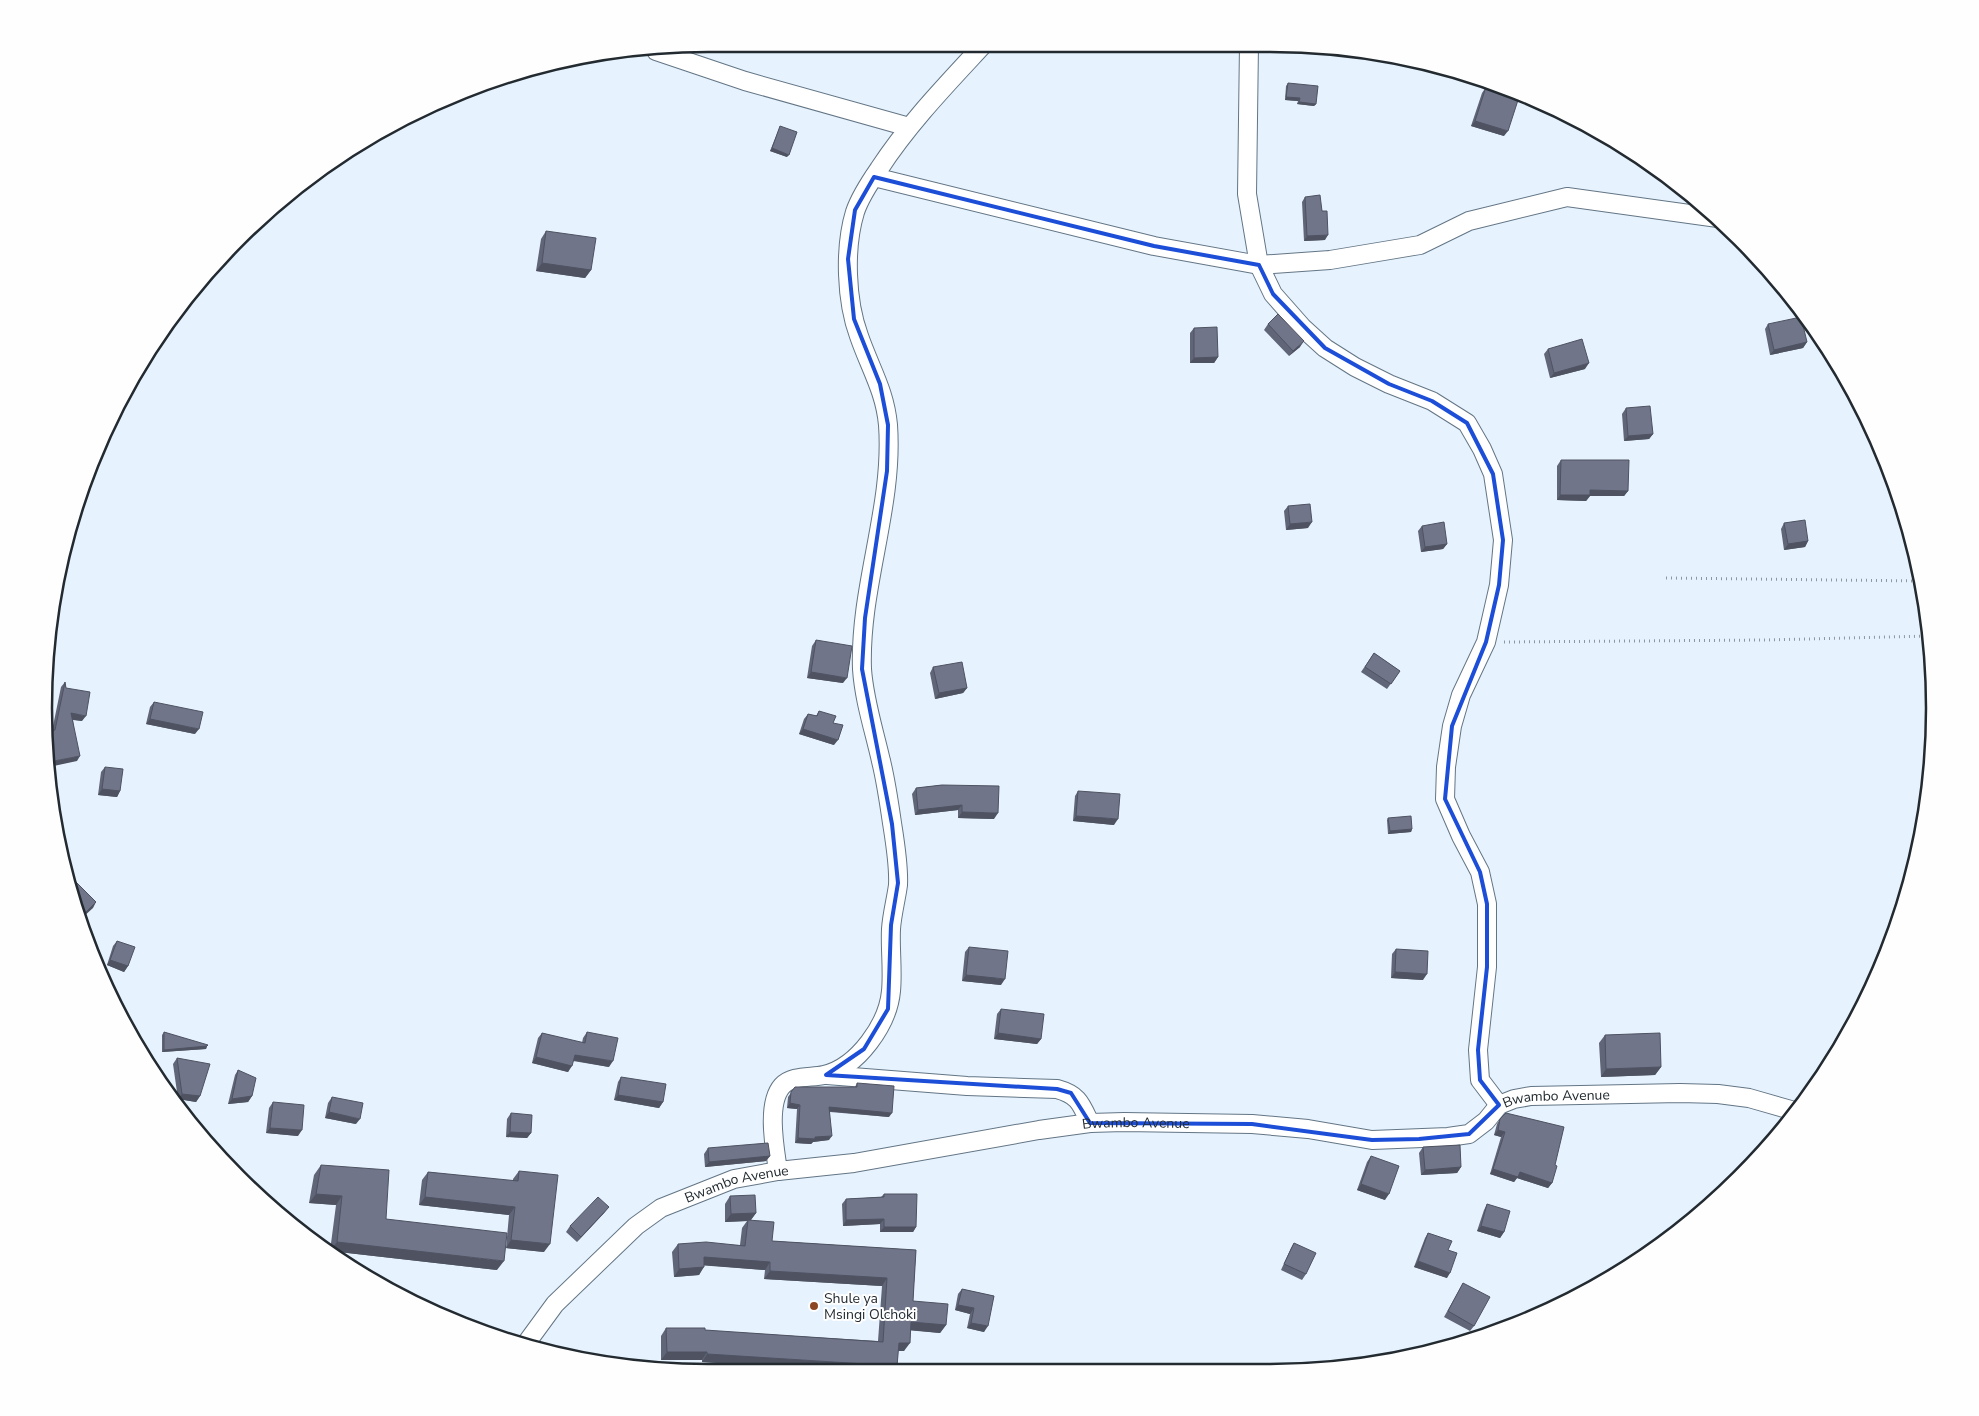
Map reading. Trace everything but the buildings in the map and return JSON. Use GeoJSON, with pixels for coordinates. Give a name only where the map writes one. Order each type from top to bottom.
{"type":"FeatureCollection","features":[{"type":"Feature","properties":{"kind":"street"},"geometry":{"type":"LineString","coordinates":[[826,1075],[838,1070],[864,1048],[879,1028],[888,1009],[892,989],[891,925],[898,883],[892,824],[882,766],[864,694],[862,669],[865,618],[887,471],[888,425],[884,400],[858,335],[854,319],[848,259],[850,233],[855,210],[874,177],[909,127],[977,52]]}},
{"type":"Feature","properties":{"kind":"street"},"geometry":{"type":"LineString","coordinates":[[1249,52],[1247,194],[1258,264],[1273,294],[1303,328],[1325,348],[1380,380],[1432,401],[1467,423],[1482,449],[1493,474],[1503,540],[1498,585],[1486,642],[1461,695],[1452,726],[1446,767],[1445,799],[1461,836],[1480,872],[1487,904],[1486,967],[1478,1050],[1480,1080],[1499,1105]]}},
{"type":"Feature","properties":{"kind":"street"},"geometry":{"type":"LineString","coordinates":[[667,54],[745,81],[909,127]]}},
{"type":"Feature","properties":{"kind":"street"},"geometry":{"type":"LineString","coordinates":[[874,177],[1154,246],[1258,264],[1330,260],[1420,245],[1469,221],[1567,198],[1704,216]]}},
{"type":"Feature","properties":{"kind":"street"},"geometry":{"type":"LineString","coordinates":[[778,1171],[773,1134],[776,1098],[782,1085],[792,1079],[826,1075],[967,1086],[1057,1089],[1071,1093],[1079,1101],[1090,1123]]}},
{"type":"Feature","properties":{"kind":"street","name":"Bwambo Avenue"},"geometry":{"type":"LineString","coordinates":[[529,1338],[555,1304],[636,1226],[661,1208],[734,1179],[778,1171],[854,1163],[1039,1130],[1090,1123],[1252,1124],[1308,1129],[1372,1140],[1419,1140],[1469,1134],[1486,1121],[1499,1105],[1514,1099],[1531,1096],[1718,1094],[1749,1098],[1789,1109]]}},
{"type":"Feature","properties":{"kind":"path"},"geometry":{"type":"LineString","coordinates":[[1666,578],[1914,581]]}},
{"type":"Feature","properties":{"kind":"path"},"geometry":{"type":"LineString","coordinates":[[1486,642],[1764,640],[1922,636]]}},
{"type":"Feature","properties":{"kind":"highlighted area"},"geometry":{"type":"Polygon","coordinates":[[[874,177],[1154,246],[1259,265],[1273,294],[1325,348],[1389,384],[1432,401],[1467,423],[1493,474],[1503,540],[1499,585],[1486,642],[1452,726],[1445,799],[1480,872],[1487,904],[1487,967],[1478,1050],[1480,1080],[1499,1105],[1469,1134],[1419,1139],[1372,1140],[1252,1124],[1090,1123],[1071,1093],[1057,1089],[826,1075],[864,1049],[888,1009],[891,925],[898,883],[892,824],[862,669],[865,618],[887,471],[888,425],[880,384],[854,319],[848,259],[855,210],[874,177]]]}},
{"type":"Feature","properties":{"kind":"place","name":"Shule ya Msingi Olchoki"},"geometry":{"type":"Point","coordinates":[814,1306]}}]}
